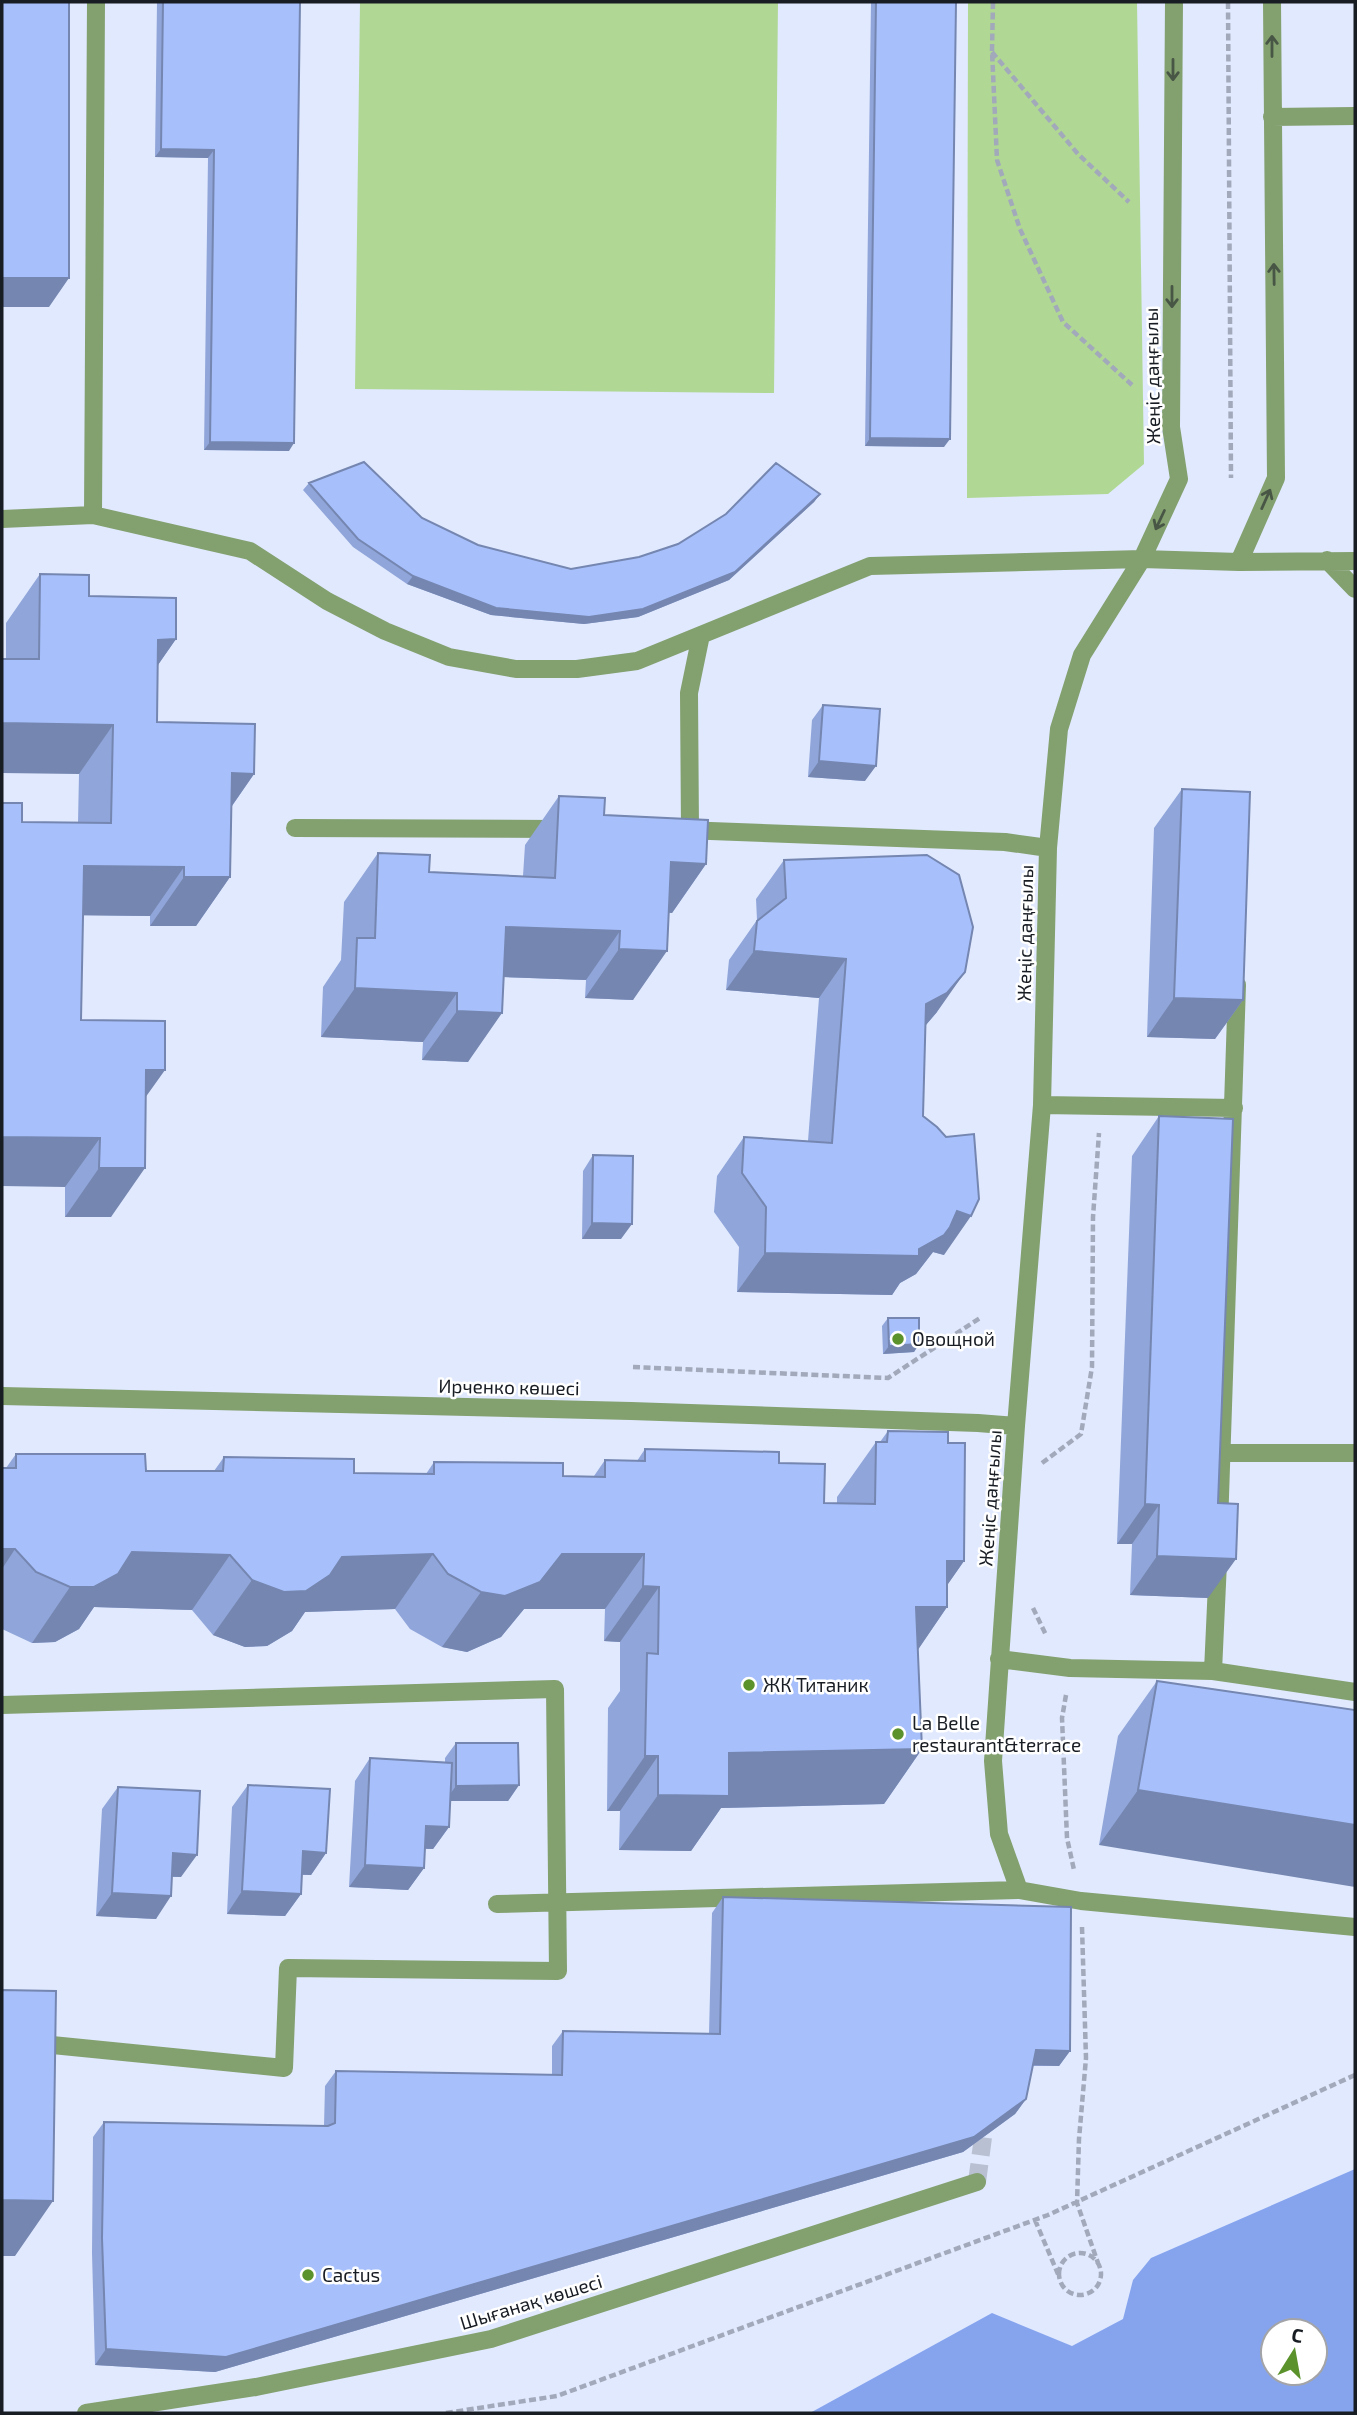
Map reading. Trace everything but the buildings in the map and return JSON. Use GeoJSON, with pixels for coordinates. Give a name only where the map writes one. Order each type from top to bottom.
{"type":"FeatureCollection","features":[{"type":"Feature","properties":{"kind":"street"},"geometry":{"type":"LineString","coordinates":[[93,515],[96,2]]}},
{"type":"Feature","properties":{"kind":"street","name":"Жеңіс даңғылы"},"geometry":{"type":"LineString","coordinates":[[1019,1890],[999,1834],[993,1761],[1042,1105],[1048,848],[1059,729],[1082,655],[1142,559],[1179,479],[1171,427],[1174,2]]}},
{"type":"Feature","properties":{"kind":"street"},"geometry":{"type":"LineString","coordinates":[[1239,562],[1276,478],[1272,2]]}},
{"type":"Feature","properties":{"kind":"street"},"geometry":{"type":"LineString","coordinates":[[1272,117],[1355,116]]}},
{"type":"Feature","properties":{"kind":"street"},"geometry":{"type":"LineString","coordinates":[[2,519],[93,515],[250,551],[327,601],[384,631],[449,657],[516,668],[577,669],[637,662],[870,566],[1142,559],[1355,561]]}},
{"type":"Feature","properties":{"kind":"street"},"geometry":{"type":"LineString","coordinates":[[1326,561],[1355,589]]}},
{"type":"Feature","properties":{"kind":"street"},"geometry":{"type":"LineString","coordinates":[[690,830],[690,692],[701,635]]}},
{"type":"Feature","properties":{"kind":"street"},"geometry":{"type":"LineString","coordinates":[[296,828],[581,829]]}},
{"type":"Feature","properties":{"kind":"street"},"geometry":{"type":"LineString","coordinates":[[663,830],[1005,842],[1048,848]]}},
{"type":"Feature","properties":{"kind":"street"},"geometry":{"type":"LineString","coordinates":[[1213,1671],[1223,1453],[1238,961]]}},
{"type":"Feature","properties":{"kind":"street"},"geometry":{"type":"LineString","coordinates":[[1042,1105],[1234,1108]]}},
{"type":"Feature","properties":{"kind":"street","name":"Ирченко көшесі"},"geometry":{"type":"LineString","coordinates":[[2,1396],[631,1411],[1016,1426]]}},
{"type":"Feature","properties":{"kind":"street"},"geometry":{"type":"LineString","coordinates":[[1223,1453],[1355,1453]]}},
{"type":"Feature","properties":{"kind":"street"},"geometry":{"type":"LineString","coordinates":[[999,1659],[1070,1668],[1213,1671],[1355,1692]]}},
{"type":"Feature","properties":{"kind":"street"},"geometry":{"type":"LineString","coordinates":[[2,1705],[555,1689],[558,1902],[558,1971],[288,1968],[284,2068],[2,2040]]}},
{"type":"Feature","properties":{"kind":"street"},"geometry":{"type":"LineString","coordinates":[[496,1904],[1019,1890],[1081,1901],[1355,1927]]}},
{"type":"Feature","properties":{"kind":"street","name":"Шығанақ көшесі"},"geometry":{"type":"LineString","coordinates":[[86,2413],[256,2387],[491,2339],[977,2182]]}},
{"type":"Feature","properties":{"kind":"path"},"geometry":{"type":"LineString","coordinates":[[993,2],[992,51],[997,160],[1020,229],[1063,322],[1132,385]]}},
{"type":"Feature","properties":{"kind":"path"},"geometry":{"type":"LineString","coordinates":[[1228,2],[1231,478]]}},
{"type":"Feature","properties":{"kind":"path"},"geometry":{"type":"LineString","coordinates":[[992,51],[1078,154],[1129,202]]}},
{"type":"Feature","properties":{"kind":"path"},"geometry":{"type":"LineString","coordinates":[[633,1367],[888,1378],[980,1318]]}},
{"type":"Feature","properties":{"kind":"path"},"geometry":{"type":"LineString","coordinates":[[446,2413],[557,2396],[1035,2220],[1355,2075]]}},
{"type":"Feature","properties":{"kind":"path"},"geometry":{"type":"LineString","coordinates":[[1035,2220],[1064,2289],[1083,2296],[1095,2290],[1100,2283],[1101,2269],[1094,2257],[1073,2254],[1062,2262],[1059,2276]]}},
{"type":"Feature","properties":{"kind":"green space"},"geometry":{"type":"Polygon","coordinates":[[[360,2],[778,2],[774,393],[355,389],[360,2]]]}},
{"type":"Feature","properties":{"kind":"green space"},"geometry":{"type":"Polygon","coordinates":[[[968,2],[1137,2],[1144,464],[1108,494],[967,498],[968,2]]]}},
{"type":"Feature","properties":{"kind":"water"},"geometry":{"type":"Polygon","coordinates":[[[1355,2169],[1355,2413],[810,2413],[992,2313],[1072,2346],[1123,2319],[1133,2280],[1151,2258],[1355,2169]]]}},
{"type":"Feature","properties":{"kind":"tunnel"},"geometry":{"type":"LineString","coordinates":[[977,2182],[986,2115]]}},
{"type":"Feature","properties":{"kind":"place","name":"Овощной"},"geometry":{"type":"Point","coordinates":[898,1339]}},
{"type":"Feature","properties":{"kind":"place","name":"ЖК Титаник"},"geometry":{"type":"Point","coordinates":[749,1685]}},
{"type":"Feature","properties":{"kind":"place","name":"La Belle restaurant&terrace"},"geometry":{"type":"Point","coordinates":[898,1734]}},
{"type":"Feature","properties":{"kind":"place","name":"Cactus"},"geometry":{"type":"Point","coordinates":[308,2275]}}]}
